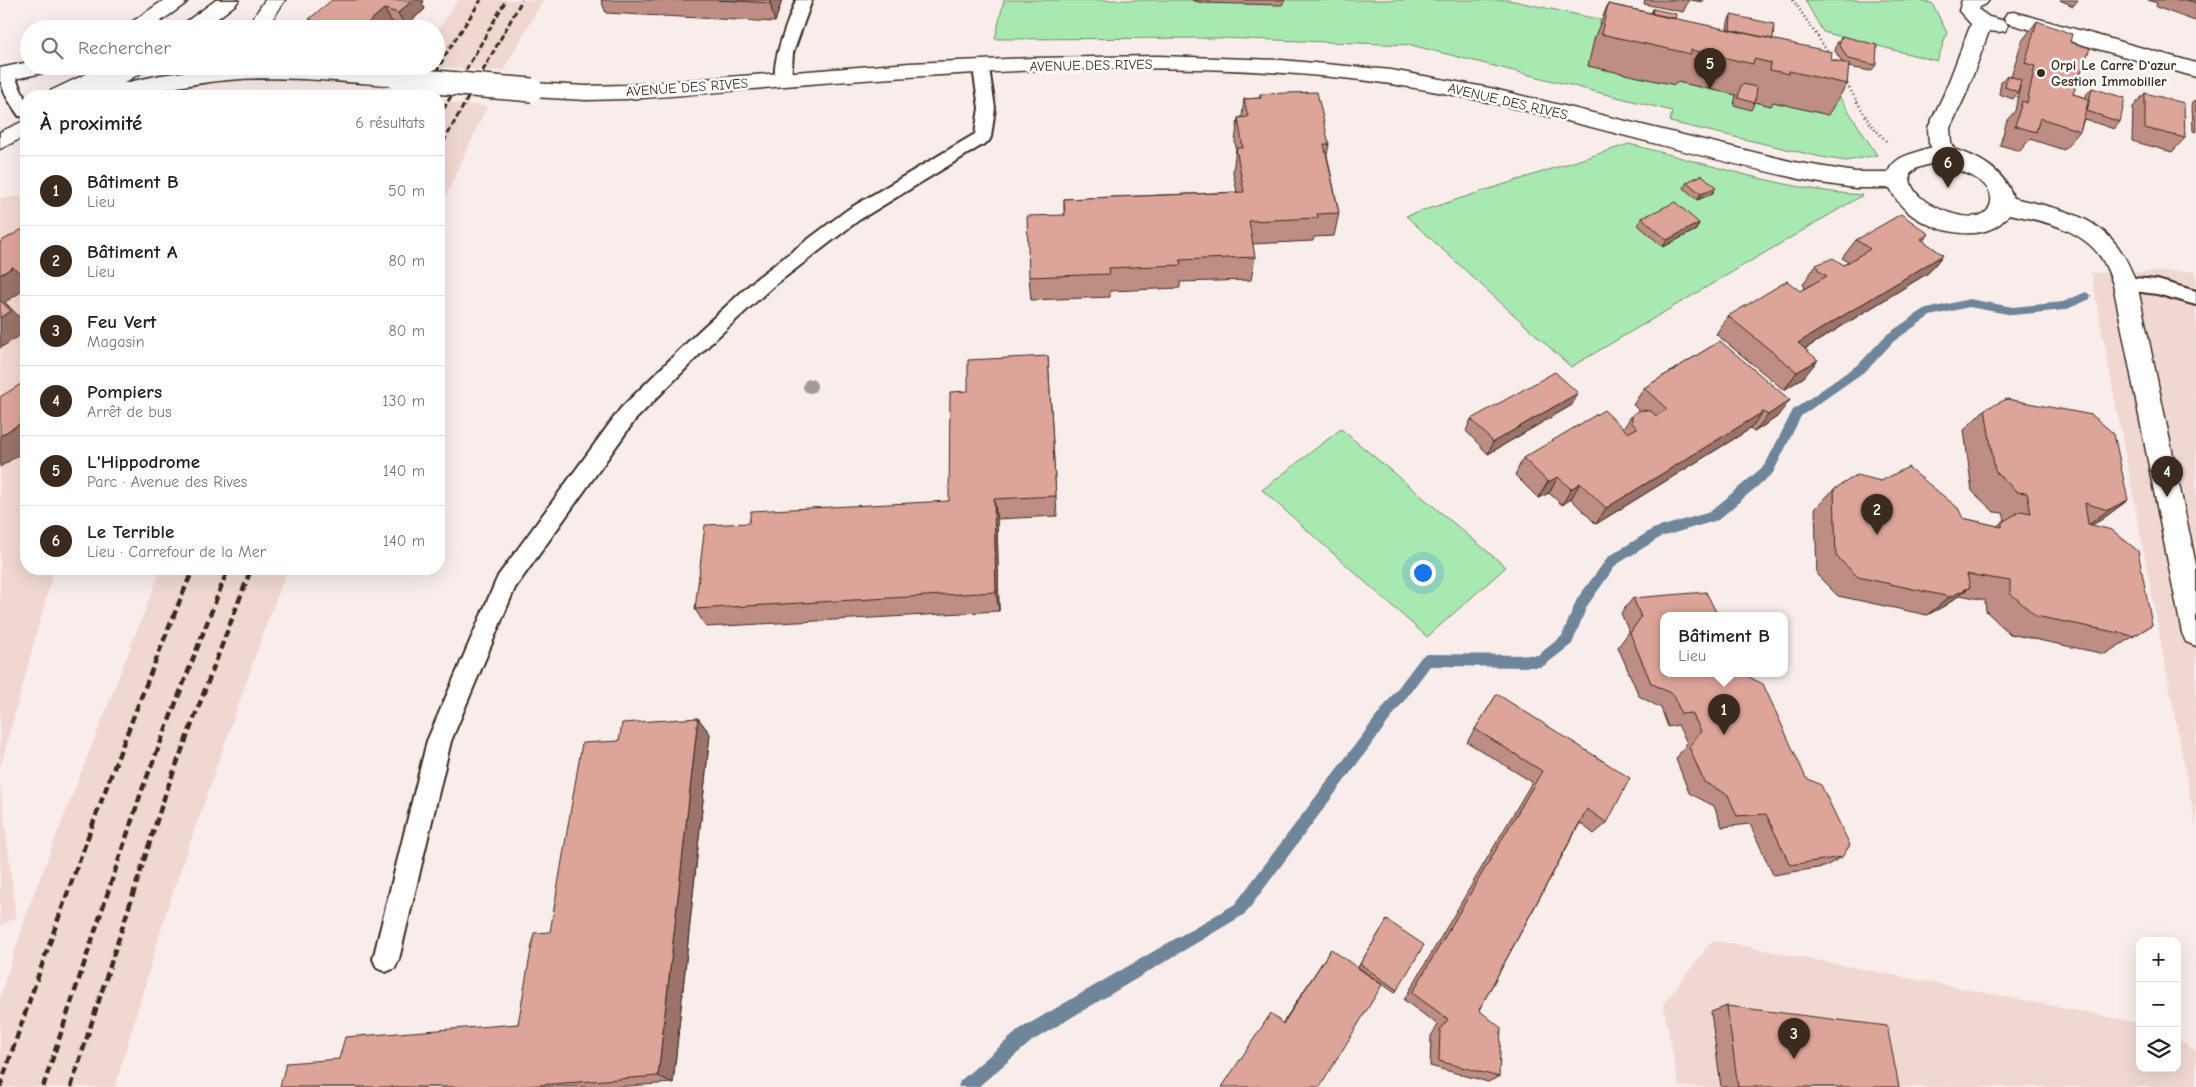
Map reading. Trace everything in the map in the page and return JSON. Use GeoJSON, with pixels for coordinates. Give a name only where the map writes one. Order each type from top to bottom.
{"type":"FeatureCollection","features":[{"type":"Feature","properties":{"kind":"main road"},"geometry":{"type":"LineString","coordinates":[[149,20],[178,0]]}},
{"type":"Feature","properties":{"kind":"main road"},"geometry":{"type":"LineString","coordinates":[[202,20],[229,0]]}},
{"type":"Feature","properties":{"kind":"main road"},"geometry":{"type":"LineString","coordinates":[[223,20],[234,0]]}},
{"type":"Feature","properties":{"kind":"main road"},"geometry":{"type":"LineString","coordinates":[[262,20],[275,0]]}},
{"type":"Feature","properties":{"kind":"main road"},"geometry":{"type":"LineString","coordinates":[[2014,18],[2010,23],[2001,26],[1982,22],[1969,11],[1970,4],[1978,0],[2005,6],[2010,10],[2014,18],[2196,70]]}},
{"type":"Feature","properties":{"kind":"main road"},"geometry":{"type":"LineString","coordinates":[[1947,157],[1940,143],[1939,128],[1955,94],[1982,22]]}},
{"type":"Feature","properties":{"kind":"main road","name":"AVENUE DES RIVES"},"geometry":{"type":"LineString","coordinates":[[346,75],[590,93],[636,92],[783,79],[1077,63],[1208,64],[1342,71],[1476,91],[1700,148],[1834,178],[1901,172]]}},
{"type":"Feature","properties":{"kind":"main road"},"geometry":{"type":"LineString","coordinates":[[3,75],[20,71]]}},
{"type":"Feature","properties":{"kind":"main road"},"geometry":{"type":"LineString","coordinates":[[71,90],[102,75]]}},
{"type":"Feature","properties":{"kind":"main road"},"geometry":{"type":"LineString","coordinates":[[97,90],[122,75]]}},
{"type":"Feature","properties":{"kind":"main road","name":"AVENUE DES RIVES"},"geometry":{"type":"LineString","coordinates":[[120,90],[194,75]]}},
{"type":"Feature","properties":{"kind":"main road"},"geometry":{"type":"LineString","coordinates":[[0,122],[20,118]]}},
{"type":"Feature","properties":{"kind":"main road"},"geometry":{"type":"LineString","coordinates":[[0,141],[20,123]]}},
{"type":"Feature","properties":{"kind":"main road"},"geometry":{"type":"LineString","coordinates":[[1930,156],[1947,157],[1960,160],[1985,174],[1999,190],[2003,204],[2000,213],[1992,220],[1964,226],[1948,223],[1931,217],[1907,200],[1900,190],[1901,172],[1916,158],[1930,156]]}},
{"type":"Feature","properties":{"kind":"main road"},"geometry":{"type":"LineString","coordinates":[[2003,204],[2068,222],[2085,231],[2104,245],[2116,262],[2124,284],[2196,633]]}},
{"type":"Feature","properties":{"kind":"lane"},"geometry":{"type":"LineString","coordinates":[[783,79],[786,53],[804,0]]}},
{"type":"Feature","properties":{"kind":"lane"},"geometry":{"type":"LineString","coordinates":[[386,959],[439,741],[506,583],[628,414],[706,336],[764,283],[853,215],[983,137],[987,108],[981,68]]}},
{"type":"Feature","properties":{"kind":"lane"},"geometry":{"type":"LineString","coordinates":[[3,75],[20,106]]}},
{"type":"Feature","properties":{"kind":"lane"},"geometry":{"type":"LineString","coordinates":[[2124,284],[2157,288],[2196,298]]}},
{"type":"Feature","properties":{"kind":"path"},"geometry":{"type":"LineString","coordinates":[[1793,0],[1839,70]]}},
{"type":"Feature","properties":{"kind":"path"},"geometry":{"type":"LineString","coordinates":[[1843,77],[1868,122],[1901,172]]}},
{"type":"Feature","properties":{"kind":"shaded area"},"geometry":{"type":"Polygon","coordinates":[[[458,0],[543,0],[503,71],[445,67],[444,20],[458,0]]]}},
{"type":"Feature","properties":{"kind":"shaded area"},"geometry":{"type":"Polygon","coordinates":[[[445,102],[487,106],[445,198],[445,102]]]}},
{"type":"Feature","properties":{"kind":"shaded area"},"geometry":{"type":"Polygon","coordinates":[[[20,196],[20,575],[52,575],[0,768],[0,198],[20,196]]]}},
{"type":"Feature","properties":{"kind":"shaded area"},"geometry":{"type":"Polygon","coordinates":[[[2196,271],[2196,828],[2091,273],[2196,271]]]}},
{"type":"Feature","properties":{"kind":"shaded area"},"geometry":{"type":"Polygon","coordinates":[[[159,575],[286,575],[268,620],[168,906],[115,1087],[0,1087],[0,997],[29,906],[159,575]]]}},
{"type":"Feature","properties":{"kind":"shaded area"},"geometry":{"type":"Polygon","coordinates":[[[0,781],[16,918],[0,925],[0,781]]]}},
{"type":"Feature","properties":{"kind":"shaded area"},"geometry":{"type":"Polygon","coordinates":[[[1713,940],[2136,1022],[2136,1072],[2181,1072],[2181,1040],[2196,1051],[2196,1087],[1679,1087],[1663,1004],[1713,940]]]}},
{"type":"Feature","properties":{"kind":"green space"},"geometry":{"type":"Polygon","coordinates":[[[1004,0],[1509,0],[1820,67],[1877,155],[1846,161],[1821,157],[1670,122],[1672,111],[1411,45],[1220,38],[995,39],[1004,0]]]}},
{"type":"Feature","properties":{"kind":"green space"},"geometry":{"type":"Polygon","coordinates":[[[1805,0],[1913,0],[1932,3],[1947,33],[1937,61],[1823,32],[1805,0]]]}},
{"type":"Feature","properties":{"kind":"green space"},"geometry":{"type":"Polygon","coordinates":[[[1629,144],[1775,182],[1804,188],[1863,195],[1571,367],[1406,216],[1629,144]]]}},
{"type":"Feature","properties":{"kind":"green space"},"geometry":{"type":"Polygon","coordinates":[[[1341,429],[1506,567],[1427,637],[1262,490],[1341,429]]]}},
{"type":"Feature","properties":{"kind":"building"},"geometry":{"type":"Polygon","coordinates":[[[332,0],[413,0],[398,13],[384,9],[371,20],[309,19],[332,0]]]}},
{"type":"Feature","properties":{"kind":"building"},"geometry":{"type":"Polygon","coordinates":[[[719,0],[770,0],[770,3],[719,0]]]}},
{"type":"Feature","properties":{"kind":"building"},"geometry":{"type":"Polygon","coordinates":[[[1608,4],[1832,52],[1831,60],[1849,64],[1847,84],[1789,71],[1789,74],[1770,70],[1771,63],[1754,59],[1753,64],[1691,50],[1691,54],[1601,34],[1608,4]]]}},
{"type":"Feature","properties":{"kind":"building"},"geometry":{"type":"Polygon","coordinates":[[[1653,9],[1676,14],[1675,19],[1652,14],[1653,9]]]}},
{"type":"Feature","properties":{"kind":"building"},"geometry":{"type":"Polygon","coordinates":[[[1731,15],[1774,24],[1773,39],[1730,30],[1731,15]]]}},
{"type":"Feature","properties":{"kind":"building"},"geometry":{"type":"Polygon","coordinates":[[[2037,21],[2072,34],[2070,42],[2090,48],[2073,94],[2089,99],[2080,131],[2040,118],[2036,132],[2015,126],[2022,101],[2027,103],[2035,66],[2025,63],[2037,21]]]}},
{"type":"Feature","properties":{"kind":"building"},"geometry":{"type":"Polygon","coordinates":[[[1842,36],[1877,45],[1876,65],[1848,59],[1839,44],[1842,36]]]}},
{"type":"Feature","properties":{"kind":"building"},"geometry":{"type":"Polygon","coordinates":[[[2007,75],[2021,80],[2018,92],[2005,87],[2007,75]]]}},
{"type":"Feature","properties":{"kind":"building"},"geometry":{"type":"Polygon","coordinates":[[[1742,84],[1757,87],[1755,103],[1738,98],[1742,84]]]}},
{"type":"Feature","properties":{"kind":"building"},"geometry":{"type":"Polygon","coordinates":[[[2092,88],[2125,98],[2120,122],[2087,111],[2092,88]]]}},
{"type":"Feature","properties":{"kind":"building"},"geometry":{"type":"Polygon","coordinates":[[[1317,92],[1329,144],[1324,144],[1339,213],[1317,214],[1318,218],[1249,221],[1255,257],[1180,260],[1181,265],[1109,268],[1110,274],[1029,277],[1027,216],[1065,215],[1064,199],[1244,192],[1236,148],[1243,148],[1238,118],[1248,117],[1244,99],[1261,98],[1260,94],[1317,92]]]}},
{"type":"Feature","properties":{"kind":"building"},"geometry":{"type":"Polygon","coordinates":[[[2145,93],[2184,103],[2185,138],[2145,128],[2145,93]]]}},
{"type":"Feature","properties":{"kind":"building"},"geometry":{"type":"Polygon","coordinates":[[[1702,175],[1716,187],[1701,194],[1687,182],[1702,175]]]}},
{"type":"Feature","properties":{"kind":"building"},"geometry":{"type":"Polygon","coordinates":[[[1675,202],[1699,223],[1667,240],[1642,218],[1675,202]]]}},
{"type":"Feature","properties":{"kind":"building"},"geometry":{"type":"Polygon","coordinates":[[[1901,214],[1929,234],[1921,239],[1943,255],[1798,343],[1818,360],[1797,372],[1728,316],[1787,281],[1800,291],[1827,276],[1819,271],[1816,265],[1833,258],[1844,265],[1870,249],[1856,240],[1901,214]]]}},
{"type":"Feature","properties":{"kind":"building"},"geometry":{"type":"Polygon","coordinates":[[[20,230],[20,273],[13,267],[0,275],[0,242],[20,230]]]}},
{"type":"Feature","properties":{"kind":"building"},"geometry":{"type":"Polygon","coordinates":[[[0,300],[11,311],[0,318],[0,300]]]}},
{"type":"Feature","properties":{"kind":"building"},"geometry":{"type":"Polygon","coordinates":[[[1720,341],[1790,400],[1768,415],[1763,412],[1606,508],[1580,483],[1571,489],[1558,477],[1548,482],[1523,458],[1604,410],[1628,433],[1637,428],[1632,423],[1632,415],[1641,410],[1651,411],[1656,416],[1667,409],[1644,388],[1720,341]]]}},
{"type":"Feature","properties":{"kind":"building"},"geometry":{"type":"Polygon","coordinates":[[[1048,356],[1056,496],[994,499],[996,592],[695,609],[705,525],[749,523],[751,511],[949,501],[950,392],[968,391],[968,360],[1048,356]]]}},
{"type":"Feature","properties":{"kind":"building"},"geometry":{"type":"Polygon","coordinates":[[[1555,372],[1578,393],[1493,442],[1471,419],[1555,372]]]}},
{"type":"Feature","properties":{"kind":"building"},"geometry":{"type":"Polygon","coordinates":[[[20,385],[20,424],[0,436],[0,397],[20,385]]]}},
{"type":"Feature","properties":{"kind":"building"},"geometry":{"type":"Polygon","coordinates":[[[2007,399],[2092,415],[2114,434],[2128,500],[2108,510],[2085,503],[2088,524],[2112,530],[2138,551],[2152,625],[2134,636],[2036,616],[2010,593],[2010,581],[1967,574],[1970,587],[1950,597],[1858,577],[1836,556],[1834,489],[1857,475],[1881,481],[1908,467],[1958,508],[1963,518],[2002,527],[2002,522],[2021,511],[2031,513],[2027,493],[2017,492],[1995,471],[1985,409],[2007,399]]]}},
{"type":"Feature","properties":{"kind":"building"},"geometry":{"type":"Polygon","coordinates":[[[1706,592],[1716,612],[1660,612],[1660,677],[1749,677],[1763,684],[1806,778],[1821,785],[1850,845],[1842,857],[1790,865],[1766,814],[1737,816],[1728,795],[1704,782],[1689,747],[1701,731],[1692,713],[1681,714],[1674,695],[1651,683],[1630,633],[1641,617],[1633,598],[1706,592]]]}},
{"type":"Feature","properties":{"kind":"building"},"geometry":{"type":"Polygon","coordinates":[[[1497,694],[1630,778],[1607,823],[1587,809],[1479,1010],[1501,1028],[1499,1077],[1439,1061],[1440,1030],[1448,1019],[1412,993],[1542,771],[1475,729],[1497,694]]]}},
{"type":"Feature","properties":{"kind":"building"},"geometry":{"type":"Polygon","coordinates":[[[698,718],[658,1076],[513,1087],[280,1087],[286,1063],[339,1059],[345,1037],[518,1024],[534,933],[550,932],[582,743],[619,741],[622,723],[698,718]]]}},
{"type":"Feature","properties":{"kind":"building"},"geometry":{"type":"Polygon","coordinates":[[[1387,920],[1424,945],[1397,990],[1360,964],[1387,920]]]}},
{"type":"Feature","properties":{"kind":"building"},"geometry":{"type":"Polygon","coordinates":[[[1331,949],[1382,985],[1320,1087],[1222,1087],[1271,1013],[1283,1024],[1331,949]]]}},
{"type":"Feature","properties":{"kind":"building"},"geometry":{"type":"Polygon","coordinates":[[[1727,1006],[1887,1026],[1899,1087],[1738,1087],[1727,1006]]]}},
{"type":"Feature","properties":{"kind":"waterway"},"geometry":{"type":"LineString","coordinates":[[966,1087],[1026,1035],[1240,909],[1427,660],[1540,661],[1567,640],[1582,603],[1612,561],[1657,533],[1714,516],[1769,469],[1797,413],[1864,366],[1890,338],[1927,313],[1969,303],[2013,311],[2065,306],[2086,296]]}},
{"type":"Feature","properties":{"kind":"railway"},"geometry":{"type":"LineString","coordinates":[[445,56],[481,0]]}},
{"type":"Feature","properties":{"kind":"railway"},"geometry":{"type":"LineString","coordinates":[[445,107],[506,0]]}},
{"type":"Feature","properties":{"kind":"railway"},"geometry":{"type":"LineString","coordinates":[[445,139],[522,0]]}},
{"type":"Feature","properties":{"kind":"railway"},"geometry":{"type":"LineString","coordinates":[[426,90],[434,75]]}},
{"type":"Feature","properties":{"kind":"railway"},"geometry":{"type":"LineString","coordinates":[[0,1087],[92,826],[141,697],[191,575]]}},
{"type":"Feature","properties":{"kind":"railway"},"geometry":{"type":"LineString","coordinates":[[43,1087],[142,790],[226,575]]}},
{"type":"Feature","properties":{"kind":"railway"},"geometry":{"type":"LineString","coordinates":[[71,1087],[166,792],[249,575]]}},
{"type":"Feature","properties":{"kind":"place","name":"Orpi Le Carre D'azur Gestion Immobilier"},"geometry":{"type":"Point","coordinates":[2041,73]}},
{"type":"Feature","properties":{"kind":"place","name":"L'Hippodrome"},"geometry":{"type":"Point","coordinates":[1710,89]}},
{"type":"Feature","properties":{"kind":"place","name":"Le Terrible"},"geometry":{"type":"Point","coordinates":[1948,188]}},
{"type":"Feature","properties":{"kind":"place","name":"Pompiers"},"geometry":{"type":"Point","coordinates":[2167,497]}},
{"type":"Feature","properties":{"kind":"place","name":"Bâtiment A"},"geometry":{"type":"Point","coordinates":[1877,535]}},
{"type":"Feature","properties":{"kind":"place","name":"Bâtiment B"},"geometry":{"type":"Point","coordinates":[1724,735]}},
{"type":"Feature","properties":{"kind":"place","name":"Feu Vert"},"geometry":{"type":"Point","coordinates":[1794,1059]}}]}
